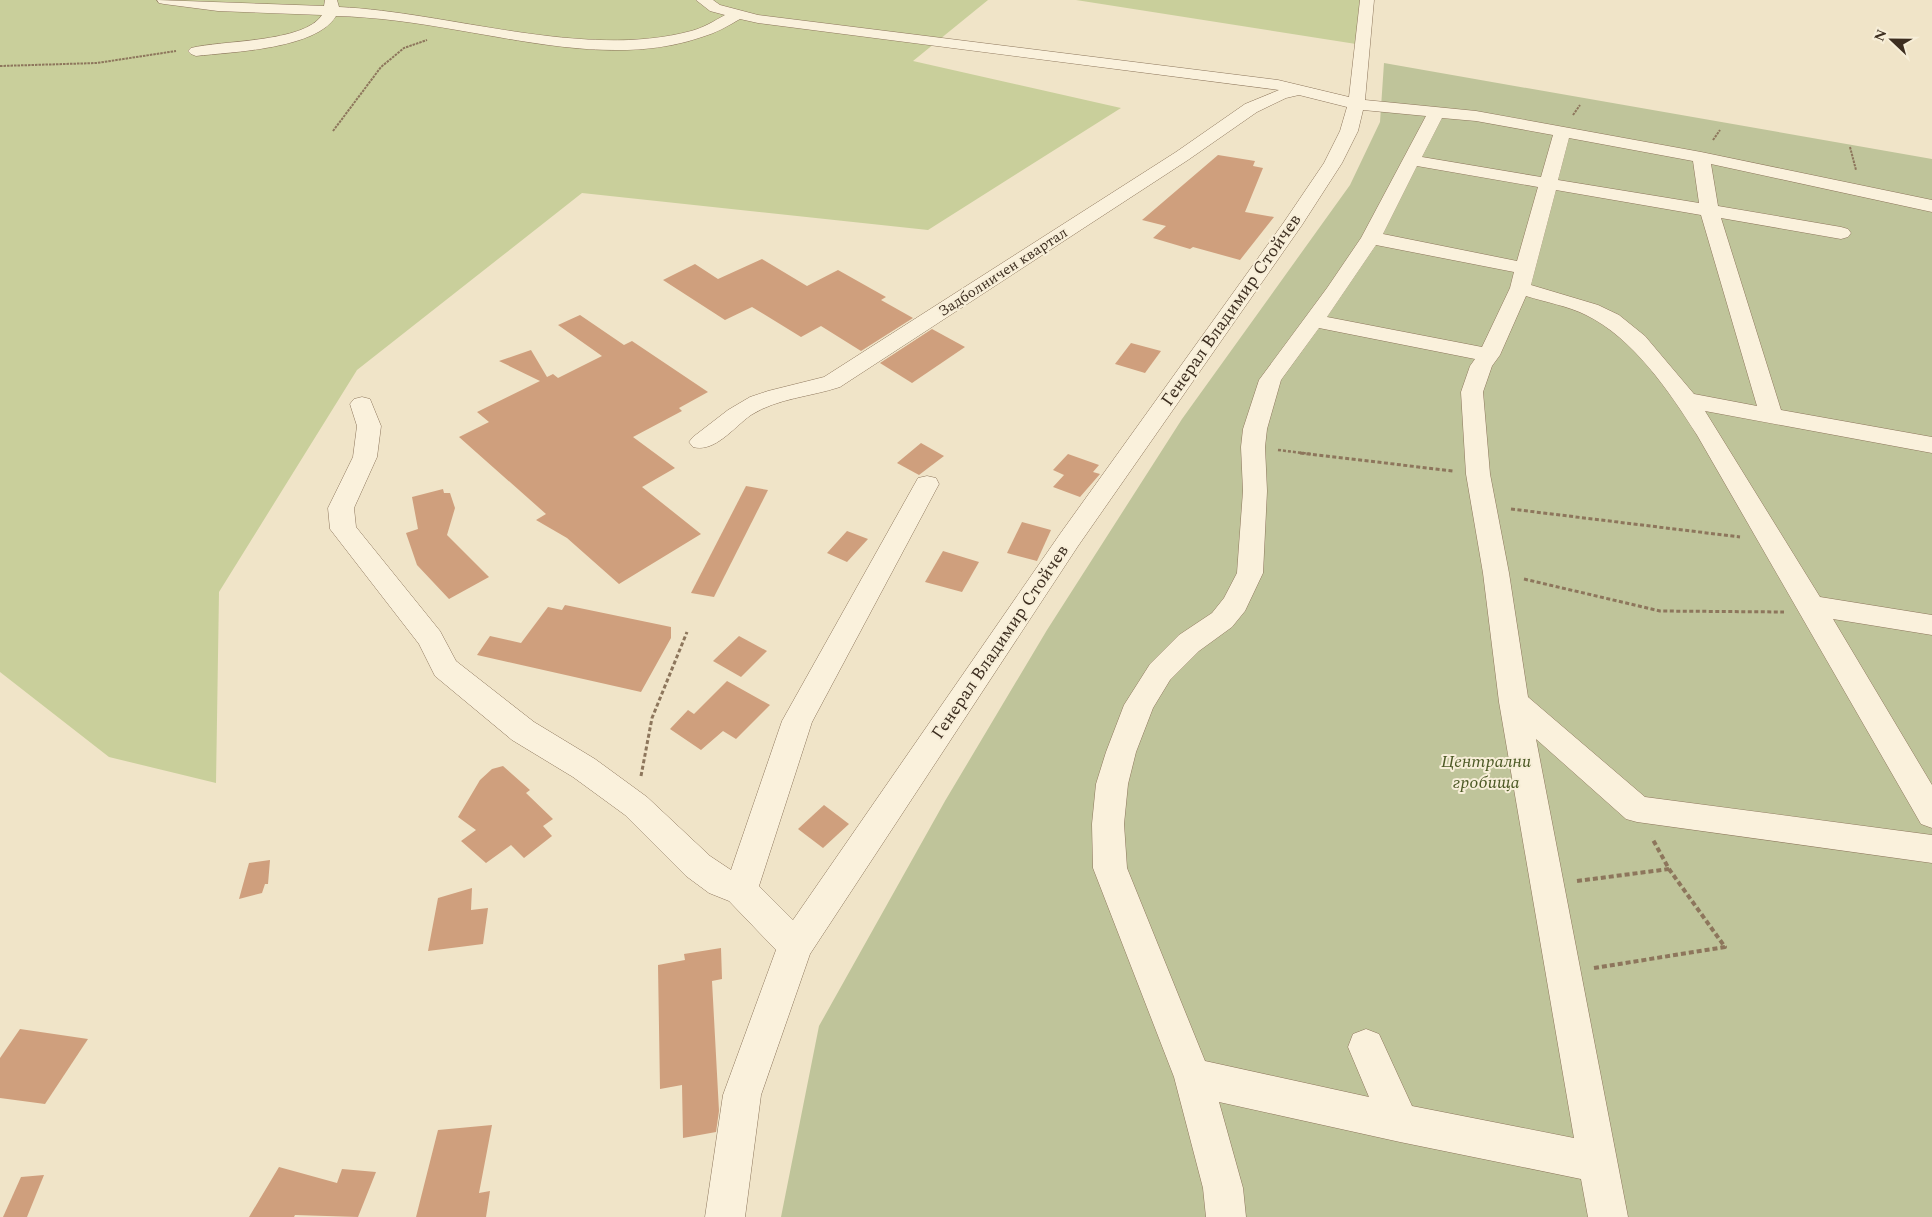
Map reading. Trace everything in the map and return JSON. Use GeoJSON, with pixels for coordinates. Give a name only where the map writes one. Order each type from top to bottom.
{"type":"FeatureCollection","features":[{"type":"Feature","properties":{"kind":"street"},"geometry":{"type":"LineString","coordinates":[[164,0],[206,7],[330,6],[579,42],[645,43],[676,39],[696,34],[736,15]]}},
{"type":"Feature","properties":{"kind":"street"},"geometry":{"type":"LineString","coordinates":[[703,0],[715,8],[736,15],[797,25],[946,42],[1127,67],[1278,85],[1356,104],[1437,111],[1701,157],[1932,206]]}},
{"type":"Feature","properties":{"kind":"street","name":"Генерал Владимир Стойчев"},"geometry":{"type":"LineString","coordinates":[[726,1217],[742,1095],[795,946],[1068,540],[1292,225],[1333,163],[1348,131],[1356,104],[1367,0]]}},
{"type":"Feature","properties":{"kind":"street"},"geometry":{"type":"LineString","coordinates":[[196,52],[301,34],[322,24],[330,6]]}},
{"type":"Feature","properties":{"kind":"street"},"geometry":{"type":"LineString","coordinates":[[415,18],[427,8]]}},
{"type":"Feature","properties":{"kind":"street","name":"Задболничен квартал"},"geometry":{"type":"LineString","coordinates":[[701,442],[758,402],[788,392],[814,388],[832,382],[1174,161],[1251,108],[1280,95],[1300,90]]}},
{"type":"Feature","properties":{"kind":"street"},"geometry":{"type":"LineString","coordinates":[[1226,1217],[1222,1188],[1194,1077],[1124,908],[1110,868],[1108,824],[1112,784],[1120,752],[1138,705],[1160,672],[1189,643],[1222,620],[1235,604],[1250,573],[1255,491],[1253,447],[1255,429],[1270,380],[1314,321],[1371,238],[1437,111]]}},
{"type":"Feature","properties":{"kind":"street"},"geometry":{"type":"LineString","coordinates":[[1562,132],[1522,278],[1489,355],[1481,366],[1472,392],[1478,474],[1496,573],[1514,702],[1608,1217]]}},
{"type":"Feature","properties":{"kind":"street"},"geometry":{"type":"LineString","coordinates":[[1701,157],[1710,210],[1771,414]]}},
{"type":"Feature","properties":{"kind":"street"},"geometry":{"type":"LineString","coordinates":[[1411,160],[1841,233]]}},
{"type":"Feature","properties":{"kind":"street"},"geometry":{"type":"LineString","coordinates":[[1371,238],[1522,278],[1611,320],[1637,340],[1686,400],[1709,434],[1932,814]]}},
{"type":"Feature","properties":{"kind":"street"},"geometry":{"type":"LineString","coordinates":[[1314,321],[1489,355]]}},
{"type":"Feature","properties":{"kind":"street"},"geometry":{"type":"LineString","coordinates":[[1686,400],[1771,414],[1932,445]]}},
{"type":"Feature","properties":{"kind":"street"},"geometry":{"type":"LineString","coordinates":[[362,404],[369,426],[365,457],[341,508],[343,529],[430,638],[445,668],[523,731],[584,768],[636,806],[698,866],[721,882],[741,890],[795,946]]}},
{"type":"Feature","properties":{"kind":"street"},"geometry":{"type":"LineString","coordinates":[[741,890],[797,721],[927,484]]}},
{"type":"Feature","properties":{"kind":"street"},"geometry":{"type":"LineString","coordinates":[[1813,609],[1932,625]]}},
{"type":"Feature","properties":{"kind":"street"},"geometry":{"type":"LineString","coordinates":[[1514,702],[1637,809],[1932,849]]}},
{"type":"Feature","properties":{"kind":"street"},"geometry":{"type":"LineString","coordinates":[[1366,1047],[1400,1123]]}},
{"type":"Feature","properties":{"kind":"street"},"geometry":{"type":"LineString","coordinates":[[1194,1077],[1400,1123],[1598,1163]]}},
{"type":"Feature","properties":{"kind":"path"},"geometry":{"type":"LineString","coordinates":[[333,131],[381,68],[404,48],[471,27]]}},
{"type":"Feature","properties":{"kind":"path"},"geometry":{"type":"LineString","coordinates":[[0,66],[97,63],[177,51],[196,52]]}},
{"type":"Feature","properties":{"kind":"path"},"geometry":{"type":"LineString","coordinates":[[1253,447],[1478,474]]}},
{"type":"Feature","properties":{"kind":"path"},"geometry":{"type":"LineString","coordinates":[[1483,506],[1773,541]]}},
{"type":"Feature","properties":{"kind":"path"},"geometry":{"type":"LineString","coordinates":[[1496,573],[1660,611],[1813,609]]}},
{"type":"Feature","properties":{"kind":"path"},"geometry":{"type":"LineString","coordinates":[[636,806],[652,718],[687,632]]}},
{"type":"Feature","properties":{"kind":"path"},"geometry":{"type":"LineString","coordinates":[[1564,972],[1724,948],[1669,869],[1637,809]]}},
{"type":"Feature","properties":{"kind":"path"},"geometry":{"type":"LineString","coordinates":[[1548,884],[1669,869]]}},
{"type":"Feature","properties":{"kind":"green space"},"geometry":{"type":"Polygon","coordinates":[[[0,0],[988,0],[913,61],[1121,108],[928,230],[582,193],[357,370],[219,592],[216,783],[109,757],[0,672],[0,0]]]}},
{"type":"Feature","properties":{"kind":"green space"},"geometry":{"type":"Polygon","coordinates":[[[1076,0],[1366,0],[1356,44],[1076,0]]]}},
{"type":"Feature","properties":{"kind":"green space","name":"Централни гробища"},"geometry":{"type":"Polygon","coordinates":[[[1384,63],[1932,159],[1932,1217],[781,1217],[819,1026],[945,801],[1047,630],[1182,419],[1350,185],[1380,122],[1384,63]]]}},
{"type":"Feature","properties":{"kind":"building"},"geometry":{"type":"Polygon","coordinates":[[[1218,155],[1255,161],[1253,166],[1263,168],[1245,212],[1274,217],[1240,260],[1193,247],[1190,249],[1153,238],[1166,226],[1142,220],[1218,155]]]}},
{"type":"Feature","properties":{"kind":"building"},"geometry":{"type":"Polygon","coordinates":[[[762,259],[807,286],[838,270],[886,297],[881,300],[913,318],[861,351],[821,326],[801,337],[752,307],[725,320],[663,280],[695,264],[718,279],[762,259]]]}},
{"type":"Feature","properties":{"kind":"building"},"geometry":{"type":"Polygon","coordinates":[[[580,315],[624,345],[632,341],[708,392],[679,408],[682,411],[633,437],[675,468],[642,487],[701,534],[619,584],[567,538],[536,520],[546,514],[459,437],[489,422],[477,412],[540,381],[499,361],[531,350],[547,377],[553,374],[558,378],[602,356],[558,325],[580,315]]]}},
{"type":"Feature","properties":{"kind":"building"},"geometry":{"type":"Polygon","coordinates":[[[932,329],[965,347],[912,383],[880,363],[932,329]]]}},
{"type":"Feature","properties":{"kind":"building"},"geometry":{"type":"Polygon","coordinates":[[[1131,343],[1161,351],[1145,373],[1115,364],[1131,343]]]}},
{"type":"Feature","properties":{"kind":"building"},"geometry":{"type":"Polygon","coordinates":[[[921,443],[944,456],[919,475],[897,463],[921,443]]]}},
{"type":"Feature","properties":{"kind":"building"},"geometry":{"type":"Polygon","coordinates":[[[1068,454],[1099,465],[1093,472],[1100,474],[1080,497],[1053,487],[1064,475],[1053,470],[1068,454]]]}},
{"type":"Feature","properties":{"kind":"building"},"geometry":{"type":"Polygon","coordinates":[[[746,486],[768,490],[714,597],[691,593],[746,486]]]}},
{"type":"Feature","properties":{"kind":"building"},"geometry":{"type":"Polygon","coordinates":[[[443,489],[444,493],[450,493],[455,508],[447,535],[489,577],[449,599],[417,565],[406,533],[418,529],[412,497],[443,489]]]}},
{"type":"Feature","properties":{"kind":"building"},"geometry":{"type":"Polygon","coordinates":[[[1022,522],[1051,530],[1037,561],[1007,553],[1022,522]]]}},
{"type":"Feature","properties":{"kind":"building"},"geometry":{"type":"Polygon","coordinates":[[[847,531],[868,539],[847,562],[827,553],[847,531]]]}},
{"type":"Feature","properties":{"kind":"building"},"geometry":{"type":"Polygon","coordinates":[[[943,551],[979,562],[962,592],[925,582],[943,551]]]}},
{"type":"Feature","properties":{"kind":"building"},"geometry":{"type":"Polygon","coordinates":[[[565,605],[671,627],[671,638],[641,692],[477,655],[490,636],[521,643],[548,607],[562,610],[565,605]]]}},
{"type":"Feature","properties":{"kind":"building"},"geometry":{"type":"Polygon","coordinates":[[[739,636],[767,651],[741,677],[713,661],[739,636]]]}},
{"type":"Feature","properties":{"kind":"building"},"geometry":{"type":"Polygon","coordinates":[[[727,681],[770,705],[736,739],[723,731],[701,750],[670,729],[688,710],[694,714],[727,681]]]}},
{"type":"Feature","properties":{"kind":"building"},"geometry":{"type":"Polygon","coordinates":[[[503,766],[530,790],[526,793],[553,819],[543,826],[552,836],[524,858],[511,845],[486,863],[461,841],[476,830],[458,817],[480,780],[492,769],[503,766]]]}},
{"type":"Feature","properties":{"kind":"building"},"geometry":{"type":"Polygon","coordinates":[[[824,805],[849,824],[823,848],[798,829],[824,805]]]}},
{"type":"Feature","properties":{"kind":"building"},"geometry":{"type":"Polygon","coordinates":[[[270,860],[268,884],[265,884],[262,893],[239,899],[249,863],[270,860]]]}},
{"type":"Feature","properties":{"kind":"building"},"geometry":{"type":"Polygon","coordinates":[[[472,888],[471,910],[488,908],[483,944],[428,951],[438,898],[472,888]]]}},
{"type":"Feature","properties":{"kind":"building"},"geometry":{"type":"Polygon","coordinates":[[[721,948],[722,979],[712,981],[719,1111],[716,1132],[683,1138],[682,1085],[660,1089],[658,965],[685,960],[684,954],[721,948]]]}},
{"type":"Feature","properties":{"kind":"building"},"geometry":{"type":"Polygon","coordinates":[[[20,1029],[88,1039],[45,1104],[0,1098],[0,1058],[20,1029]]]}},
{"type":"Feature","properties":{"kind":"building"},"geometry":{"type":"Polygon","coordinates":[[[492,1125],[479,1193],[490,1191],[486,1217],[416,1217],[438,1130],[492,1125]]]}},
{"type":"Feature","properties":{"kind":"building"},"geometry":{"type":"Polygon","coordinates":[[[279,1167],[337,1183],[342,1169],[376,1172],[358,1217],[295,1215],[294,1217],[249,1217],[279,1167]]]}},
{"type":"Feature","properties":{"kind":"building"},"geometry":{"type":"Polygon","coordinates":[[[44,1175],[27,1217],[3,1217],[21,1177],[44,1175]]]}}]}
